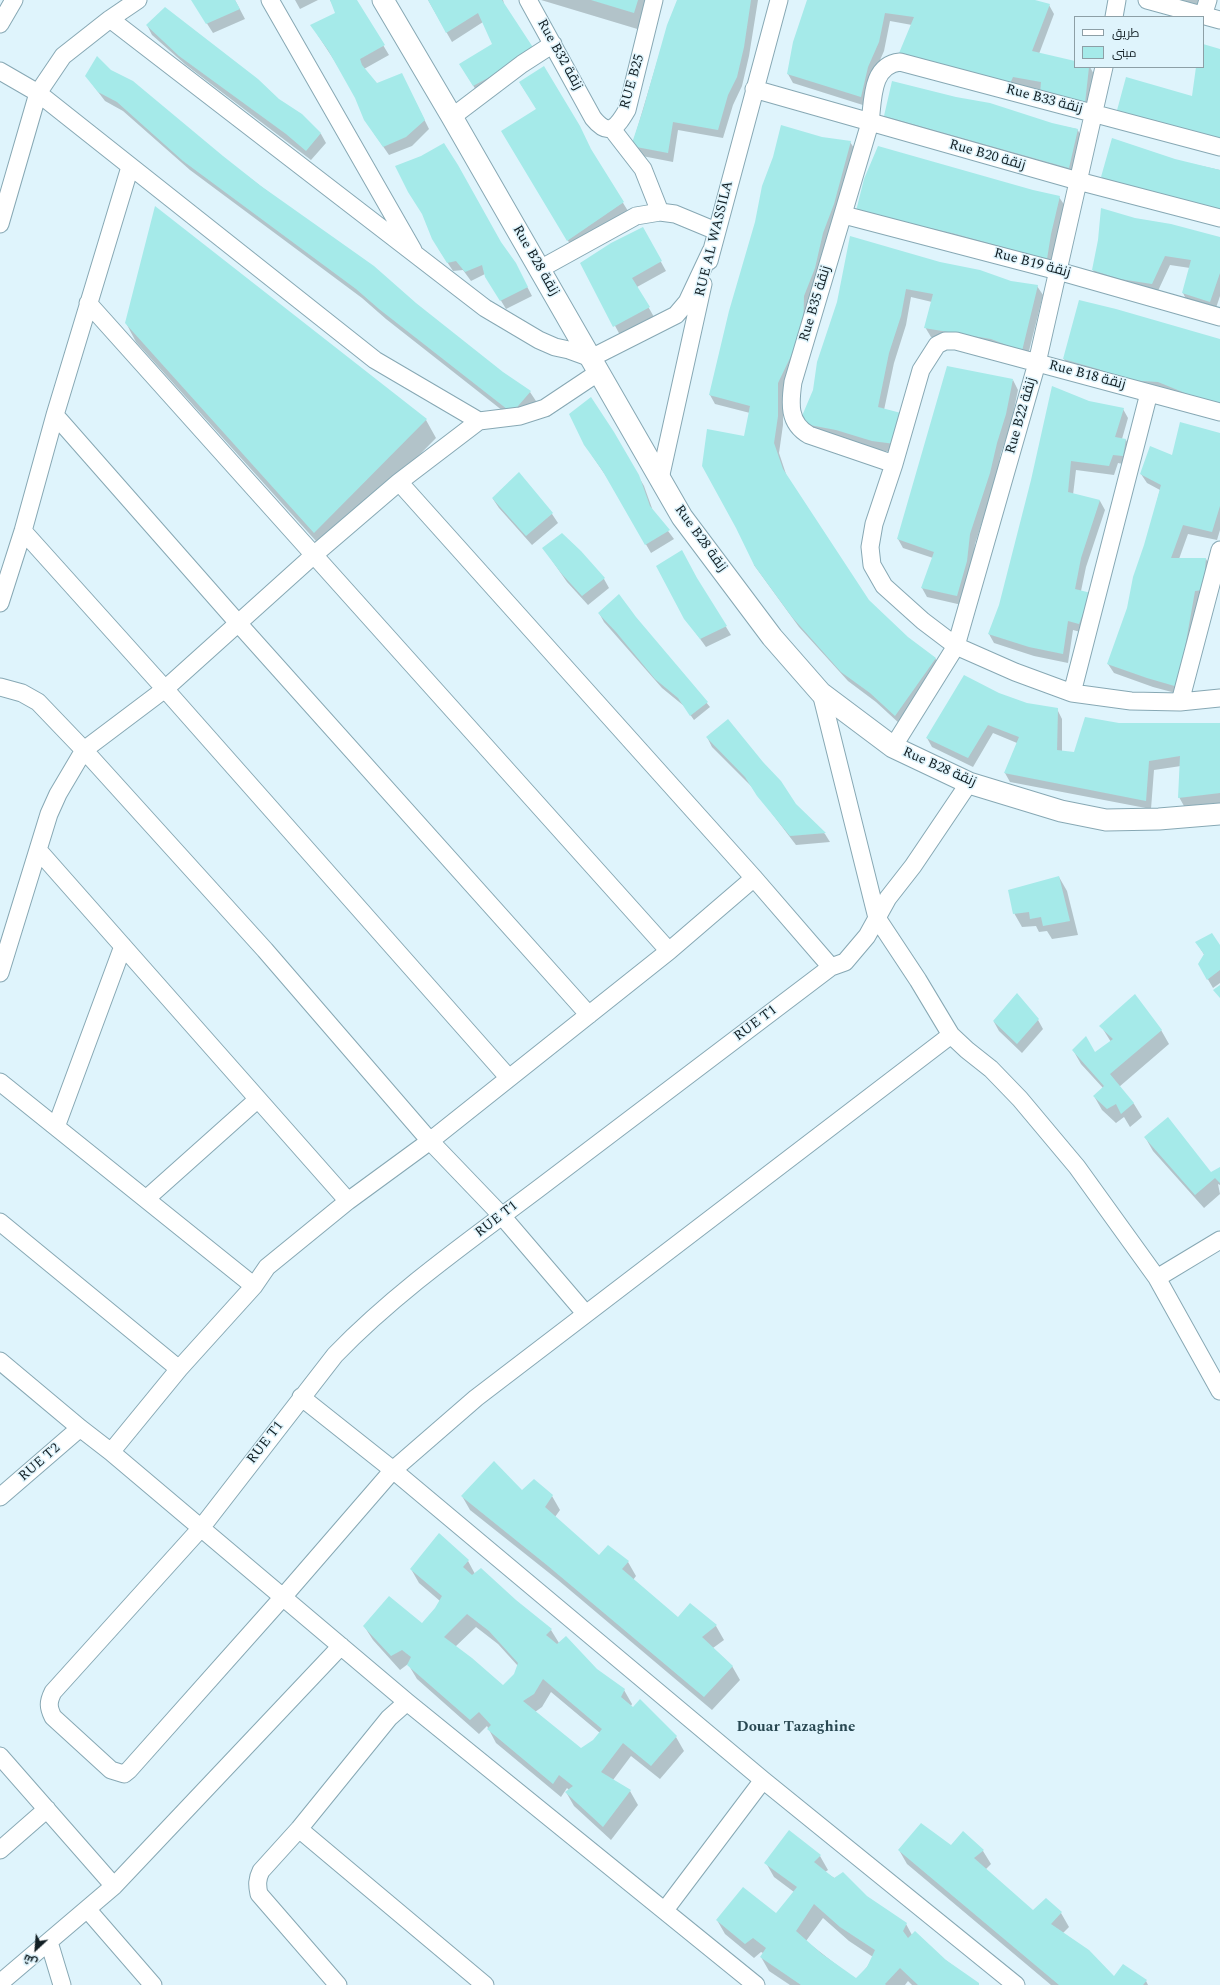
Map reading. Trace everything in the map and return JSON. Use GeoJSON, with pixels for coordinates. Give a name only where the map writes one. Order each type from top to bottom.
{"type":"FeatureCollection","features":[{"type":"Feature","properties":{"kind":"street"},"geometry":{"type":"LineString","coordinates":[[0,24],[14,0]]}},
{"type":"Feature","properties":{"kind":"street"},"geometry":{"type":"LineString","coordinates":[[0,224],[38,92],[63,56],[110,19],[138,0]]}},
{"type":"Feature","properties":{"kind":"street"},"geometry":{"type":"LineString","coordinates":[[270,0],[418,257]]}},
{"type":"Feature","properties":{"kind":"street","name":"Rue B28 زنقة"},"geometry":{"type":"LineString","coordinates":[[383,0],[682,517],[772,636],[820,693],[893,747],[969,783],[1061,811],[1106,820],[1159,819],[1220,814]]}},
{"type":"Feature","properties":{"kind":"street","name":"Rue B32 زنقة"},"geometry":{"type":"LineString","coordinates":[[528,0],[589,110],[599,125],[606,129],[612,129]]}},
{"type":"Feature","properties":{"kind":"street","name":"RUE B25"},"geometry":{"type":"LineString","coordinates":[[612,129],[617,126],[626,110],[654,0]]}},
{"type":"Feature","properties":{"kind":"street","name":"RUE AL WASSILA"},"geometry":{"type":"LineString","coordinates":[[660,479],[711,251],[779,0]]}},
{"type":"Feature","properties":{"kind":"street"},"geometry":{"type":"LineString","coordinates":[[1114,16],[1118,0]]}},
{"type":"Feature","properties":{"kind":"street"},"geometry":{"type":"LineString","coordinates":[[1147,0],[1203,16],[1208,0]]}},
{"type":"Feature","properties":{"kind":"street"},"geometry":{"type":"LineString","coordinates":[[1204,16],[1220,20]]}},
{"type":"Feature","properties":{"kind":"street"},"geometry":{"type":"LineString","coordinates":[[110,19],[485,308],[516,328],[555,347],[569,350],[595,365]]}},
{"type":"Feature","properties":{"kind":"street"},"geometry":{"type":"LineString","coordinates":[[452,117],[522,64],[553,44]]}},
{"type":"Feature","properties":{"kind":"street","name":"Rue B33 زنقة"},"geometry":{"type":"LineString","coordinates":[[876,81],[880,72],[886,66],[900,62],[1220,147]]}},
{"type":"Feature","properties":{"kind":"street","name":"Rue B22 زنقة"},"geometry":{"type":"LineString","coordinates":[[893,747],[956,646],[1037,363],[1104,68]]}},
{"type":"Feature","properties":{"kind":"street"},"geometry":{"type":"LineString","coordinates":[[0,71],[38,92],[130,167],[375,360],[480,421]]}},
{"type":"Feature","properties":{"kind":"street","name":"Rue B35 زنقة"},"geometry":{"type":"LineString","coordinates":[[876,81],[870,123],[844,215],[793,382],[790,403],[792,417],[797,426],[809,435],[894,464]]}},
{"type":"Feature","properties":{"kind":"street","name":"Rue B20 زنقة"},"geometry":{"type":"LineString","coordinates":[[754,89],[1078,181],[1220,218]]}},
{"type":"Feature","properties":{"kind":"street"},"geometry":{"type":"LineString","coordinates":[[612,129],[643,169],[660,212]]}},
{"type":"Feature","properties":{"kind":"street"},"geometry":{"type":"LineString","coordinates":[[0,603],[23,531],[55,415],[130,167]]}},
{"type":"Feature","properties":{"kind":"street"},"geometry":{"type":"LineString","coordinates":[[540,270],[636,216],[660,212],[675,214],[716,231]]}},
{"type":"Feature","properties":{"kind":"street","name":"Rue B19 زنقة"},"geometry":{"type":"LineString","coordinates":[[844,215],[1058,271],[1220,317]]}},
{"type":"Feature","properties":{"kind":"street"},"geometry":{"type":"LineString","coordinates":[[0,973],[49,814],[58,794],[84,750],[165,689],[315,554],[399,482],[480,421],[520,416],[545,408],[595,365],[676,315],[688,302],[711,251]]}},
{"type":"Feature","properties":{"kind":"street"},"geometry":{"type":"LineString","coordinates":[[88,303],[315,554],[669,951]]}},
{"type":"Feature","properties":{"kind":"street","name":"Rue B18 زنقة"},"geometry":{"type":"LineString","coordinates":[[1220,412],[956,341],[945,340],[937,345],[921,370],[894,464],[874,524],[870,547],[872,565],[884,586],[923,621],[956,646],[1015,672],[1072,693],[1131,701],[1180,702],[1220,698]]}},
{"type":"Feature","properties":{"kind":"street"},"geometry":{"type":"LineString","coordinates":[[1072,693],[1149,393]]}},
{"type":"Feature","properties":{"kind":"street"},"geometry":{"type":"LineString","coordinates":[[55,415],[238,623],[589,1015]]}},
{"type":"Feature","properties":{"kind":"street"},"geometry":{"type":"LineString","coordinates":[[399,482],[754,878],[831,967]]}},
{"type":"Feature","properties":{"kind":"street"},"geometry":{"type":"LineString","coordinates":[[23,531],[165,689],[508,1077]]}},
{"type":"Feature","properties":{"kind":"street"},"geometry":{"type":"LineString","coordinates":[[1180,702],[1220,550]]}},
{"type":"Feature","properties":{"kind":"street"},"geometry":{"type":"LineString","coordinates":[[0,687],[22,693],[38,702],[84,750],[265,950],[430,1140],[502,1216],[586,1313]]}},
{"type":"Feature","properties":{"kind":"street"},"geometry":{"type":"LineString","coordinates":[[820,693],[877,918],[918,980],[951,1035],[991,1069],[1020,1099],[1076,1167],[1157,1278],[1220,1391]]}},
{"type":"Feature","properties":{"kind":"street","name":"RUE T1"},"geometry":{"type":"LineString","coordinates":[[284,1597],[135,1766],[124,1774],[111,1770],[53,1717],[49,1709],[48,1701],[53,1692],[200,1528],[301,1397],[335,1355],[360,1329],[388,1305],[502,1216],[831,967],[845,962],[867,936],[888,898],[913,866],[969,783]]}},
{"type":"Feature","properties":{"kind":"street"},"geometry":{"type":"LineString","coordinates":[[38,850],[348,1201]]}},
{"type":"Feature","properties":{"kind":"street"},"geometry":{"type":"LineString","coordinates":[[111,1452],[179,1369],[254,1286],[268,1267],[348,1201],[430,1140],[669,951],[754,878]]}},
{"type":"Feature","properties":{"kind":"street"},"geometry":{"type":"LineString","coordinates":[[56,1127],[123,946]]}},
{"type":"Feature","properties":{"kind":"street"},"geometry":{"type":"LineString","coordinates":[[284,1597],[393,1470],[476,1398],[951,1035]]}},
{"type":"Feature","properties":{"kind":"street"},"geometry":{"type":"LineString","coordinates":[[0,1082],[254,1286]]}},
{"type":"Feature","properties":{"kind":"street"},"geometry":{"type":"LineString","coordinates":[[146,1199],[258,1099]]}},
{"type":"Feature","properties":{"kind":"street"},"geometry":{"type":"LineString","coordinates":[[0,1222],[179,1369]]}},
{"type":"Feature","properties":{"kind":"street"},"geometry":{"type":"LineString","coordinates":[[1157,1278],[1220,1240]]}},
{"type":"Feature","properties":{"kind":"street"},"geometry":{"type":"LineString","coordinates":[[0,1362],[111,1452],[407,1702],[756,1985]]}},
{"type":"Feature","properties":{"kind":"street"},"geometry":{"type":"LineString","coordinates":[[301,1397],[393,1470],[763,1780],[1016,1985]]}},
{"type":"Feature","properties":{"kind":"street","name":"RUE T2"},"geometry":{"type":"LineString","coordinates":[[0,1497],[80,1428]]}},
{"type":"Feature","properties":{"kind":"street"},"geometry":{"type":"LineString","coordinates":[[0,1983],[114,1886],[341,1646]]}},
{"type":"Feature","properties":{"kind":"street"},"geometry":{"type":"LineString","coordinates":[[338,1985],[259,1894],[257,1886],[261,1871],[299,1829],[389,1718],[407,1702]]}},
{"type":"Feature","properties":{"kind":"street"},"geometry":{"type":"LineString","coordinates":[[0,1756],[114,1886]]}},
{"type":"Feature","properties":{"kind":"street"},"geometry":{"type":"LineString","coordinates":[[665,1910],[763,1780]]}},
{"type":"Feature","properties":{"kind":"street"},"geometry":{"type":"LineString","coordinates":[[0,1850],[47,1809]]}},
{"type":"Feature","properties":{"kind":"street"},"geometry":{"type":"LineString","coordinates":[[299,1829],[485,1985]]}},
{"type":"Feature","properties":{"kind":"street"},"geometry":{"type":"LineString","coordinates":[[87,1909],[153,1985]]}},
{"type":"Feature","properties":{"kind":"street"},"geometry":{"type":"LineString","coordinates":[[49,1942],[62,1985]]}},
{"type":"Feature","properties":{"kind":"building"},"geometry":{"type":"Polygon","coordinates":[[[191,0],[235,0],[240,9],[206,24],[191,0]]]}},
{"type":"Feature","properties":{"kind":"building"},"geometry":{"type":"Polygon","coordinates":[[[330,0],[357,0],[385,45],[360,59],[362,65],[377,83],[402,73],[425,120],[406,137],[383,147],[364,120],[355,98],[328,50],[310,25],[335,13],[330,0]]]}},
{"type":"Feature","properties":{"kind":"building"},"geometry":{"type":"Polygon","coordinates":[[[428,0],[502,0],[536,52],[473,86],[459,64],[492,44],[478,13],[446,33],[428,0]]]}},
{"type":"Feature","properties":{"kind":"building"},"geometry":{"type":"Polygon","coordinates":[[[591,0],[638,0],[634,13],[591,0]]]}},
{"type":"Feature","properties":{"kind":"building"},"geometry":{"type":"Polygon","coordinates":[[[677,0],[751,0],[744,47],[737,77],[728,95],[718,130],[673,122],[668,153],[631,146],[643,110],[667,25],[677,0]]]}},
{"type":"Feature","properties":{"kind":"building"},"geometry":{"type":"Polygon","coordinates":[[[807,0],[1035,0],[1050,4],[1032,51],[1074,61],[1074,68],[1089,68],[1085,103],[1040,94],[1041,82],[1013,77],[1009,86],[992,77],[897,58],[914,17],[885,13],[879,42],[868,67],[861,97],[787,74],[793,42],[807,0]]]}},
{"type":"Feature","properties":{"kind":"building"},"geometry":{"type":"Polygon","coordinates":[[[165,7],[258,79],[279,99],[302,114],[321,133],[306,151],[286,134],[179,56],[146,25],[165,7]]]}},
{"type":"Feature","properties":{"kind":"building"},"geometry":{"type":"Polygon","coordinates":[[[1204,44],[1220,49],[1220,139],[1154,120],[1116,114],[1126,77],[1192,96],[1196,68],[1204,68],[1204,44]]]}},
{"type":"Feature","properties":{"kind":"building"},"geometry":{"type":"Polygon","coordinates":[[[97,56],[111,70],[133,81],[261,186],[374,266],[416,303],[503,372],[531,391],[512,413],[379,309],[356,289],[183,161],[117,102],[98,92],[85,76],[97,56]]]}},
{"type":"Feature","properties":{"kind":"building"},"geometry":{"type":"Polygon","coordinates":[[[544,66],[580,126],[591,149],[624,202],[567,241],[501,131],[536,109],[519,82],[544,66]]]}},
{"type":"Feature","properties":{"kind":"building"},"geometry":{"type":"Polygon","coordinates":[[[892,81],[956,97],[990,103],[1052,123],[1078,129],[1069,168],[884,116],[892,81]]]}},
{"type":"Feature","properties":{"kind":"building"},"geometry":{"type":"Polygon","coordinates":[[[781,125],[822,137],[851,141],[834,204],[823,233],[815,268],[804,296],[803,331],[778,383],[778,416],[774,443],[783,469],[869,600],[908,637],[936,658],[895,716],[870,693],[841,672],[792,617],[754,565],[736,528],[702,466],[707,429],[744,436],[750,406],[709,395],[729,311],[755,222],[762,186],[773,157],[781,125]]]}},
{"type":"Feature","properties":{"kind":"building"},"geometry":{"type":"Polygon","coordinates":[[[1112,138],[1175,159],[1220,170],[1220,209],[1171,199],[1101,177],[1112,138]]]}},
{"type":"Feature","properties":{"kind":"building"},"geometry":{"type":"Polygon","coordinates":[[[444,143],[501,242],[516,263],[528,287],[500,301],[485,277],[482,265],[465,272],[456,261],[447,263],[432,239],[422,214],[408,192],[395,166],[421,156],[444,143]]]}},
{"type":"Feature","properties":{"kind":"building"},"geometry":{"type":"Polygon","coordinates":[[[878,146],[1033,190],[1060,196],[1047,259],[952,233],[856,211],[864,179],[878,146]]]}},
{"type":"Feature","properties":{"kind":"building"},"geometry":{"type":"Polygon","coordinates":[[[155,206],[427,419],[314,533],[125,323],[155,206]]]}},
{"type":"Feature","properties":{"kind":"building"},"geometry":{"type":"Polygon","coordinates":[[[1101,208],[1135,218],[1171,224],[1220,237],[1220,273],[1210,302],[1182,293],[1191,260],[1165,256],[1152,284],[1120,279],[1092,270],[1098,240],[1101,208]]]}},
{"type":"Feature","properties":{"kind":"building"},"geometry":{"type":"Polygon","coordinates":[[[643,227],[662,261],[632,278],[650,307],[613,327],[580,263],[611,243],[643,227]]]}},
{"type":"Feature","properties":{"kind":"building"},"geometry":{"type":"Polygon","coordinates":[[[850,236],[940,262],[980,270],[1011,281],[1038,285],[1022,351],[991,339],[924,328],[933,294],[906,289],[901,316],[889,353],[878,407],[901,413],[895,444],[872,441],[836,430],[799,423],[813,390],[817,362],[837,302],[850,236]]]}},
{"type":"Feature","properties":{"kind":"building"},"geometry":{"type":"Polygon","coordinates":[[[1079,300],[1220,339],[1220,403],[1190,395],[1158,382],[1128,380],[1098,369],[1063,359],[1079,300]]]}},
{"type":"Feature","properties":{"kind":"building"},"geometry":{"type":"Polygon","coordinates":[[[947,366],[1013,379],[1006,414],[990,473],[970,534],[967,561],[957,596],[921,588],[934,552],[897,539],[947,366]]]}},
{"type":"Feature","properties":{"kind":"building"},"geometry":{"type":"Polygon","coordinates":[[[1052,386],[1089,401],[1124,408],[1115,437],[1126,439],[1123,456],[1113,455],[1109,466],[1071,461],[1068,492],[1100,500],[1081,558],[1075,589],[1091,593],[1079,624],[1068,621],[1063,654],[1029,647],[988,634],[999,605],[1031,480],[1052,386]]]}},
{"type":"Feature","properties":{"kind":"building"},"geometry":{"type":"Polygon","coordinates":[[[591,397],[614,432],[639,475],[650,506],[670,530],[645,545],[602,470],[584,445],[569,414],[591,397]]]}},
{"type":"Feature","properties":{"kind":"building"},"geometry":{"type":"Polygon","coordinates":[[[1180,422],[1220,433],[1220,506],[1212,532],[1183,525],[1171,558],[1206,558],[1203,590],[1195,591],[1178,687],[1107,664],[1127,608],[1133,577],[1144,545],[1161,485],[1140,474],[1150,446],[1172,455],[1180,422]]]}},
{"type":"Feature","properties":{"kind":"building"},"geometry":{"type":"Polygon","coordinates":[[[519,472],[553,513],[526,536],[492,498],[519,472]]]}},
{"type":"Feature","properties":{"kind":"building"},"geometry":{"type":"Polygon","coordinates":[[[562,533],[581,551],[605,578],[582,596],[561,573],[542,548],[562,533]]]}},
{"type":"Feature","properties":{"kind":"building"},"geometry":{"type":"Polygon","coordinates":[[[682,550],[697,578],[727,626],[700,639],[684,619],[656,566],[682,550]]]}},
{"type":"Feature","properties":{"kind":"building"},"geometry":{"type":"Polygon","coordinates":[[[619,594],[636,617],[708,702],[690,716],[678,698],[655,679],[616,632],[598,613],[619,594]]]}},
{"type":"Feature","properties":{"kind":"building"},"geometry":{"type":"Polygon","coordinates":[[[964,675],[999,693],[1027,703],[1058,708],[1057,750],[1074,752],[1085,717],[1119,723],[1220,723],[1220,793],[1178,798],[1180,756],[1149,761],[1146,801],[1004,773],[1019,737],[988,725],[968,758],[926,738],[964,675]]]}},
{"type":"Feature","properties":{"kind":"building"},"geometry":{"type":"Polygon","coordinates":[[[728,719],[763,762],[781,781],[796,804],[826,833],[790,836],[757,796],[745,777],[706,737],[728,719]]]}},
{"type":"Feature","properties":{"kind":"building"},"geometry":{"type":"Polygon","coordinates":[[[1059,876],[1070,921],[1043,926],[1041,917],[1030,919],[1029,912],[1013,914],[1008,890],[1059,876]]]}},
{"type":"Feature","properties":{"kind":"building"},"geometry":{"type":"Polygon","coordinates":[[[1212,933],[1220,945],[1220,970],[1207,980],[1198,964],[1204,954],[1195,942],[1212,933]]]}},
{"type":"Feature","properties":{"kind":"building"},"geometry":{"type":"Polygon","coordinates":[[[1220,985],[1220,998],[1213,990],[1220,985]]]}},
{"type":"Feature","properties":{"kind":"building"},"geometry":{"type":"Polygon","coordinates":[[[1017,993],[1039,1019],[1017,1044],[993,1021],[1017,993]]]}},
{"type":"Feature","properties":{"kind":"building"},"geometry":{"type":"Polygon","coordinates":[[[1135,994],[1162,1030],[1110,1074],[1134,1103],[1121,1114],[1116,1104],[1107,1109],[1093,1096],[1104,1086],[1072,1050],[1086,1036],[1095,1052],[1113,1039],[1099,1026],[1135,994]]]}},
{"type":"Feature","properties":{"kind":"building"},"geometry":{"type":"Polygon","coordinates":[[[1168,1117],[1211,1172],[1220,1167],[1220,1183],[1215,1178],[1195,1195],[1144,1137],[1168,1117]]]}},
{"type":"Feature","properties":{"kind":"building"},"geometry":{"type":"Polygon","coordinates":[[[494,1461],[522,1490],[534,1479],[553,1495],[545,1507],[599,1555],[608,1545],[629,1561],[622,1569],[678,1617],[690,1603],[717,1625],[702,1637],[733,1666],[704,1697],[548,1566],[461,1496],[494,1461]]]}},
{"type":"Feature","properties":{"kind":"building"},"geometry":{"type":"Polygon","coordinates":[[[439,1533],[469,1560],[463,1567],[472,1575],[481,1568],[516,1600],[552,1629],[546,1635],[557,1644],[566,1636],[597,1669],[625,1689],[621,1697],[633,1707],[640,1699],[677,1736],[651,1766],[623,1743],[601,1772],[631,1790],[603,1827],[565,1792],[573,1786],[559,1775],[553,1784],[487,1729],[491,1725],[479,1712],[470,1720],[407,1665],[411,1657],[402,1650],[391,1656],[363,1626],[389,1596],[422,1623],[435,1608],[442,1596],[410,1569],[439,1533]],[[467,1614],[444,1637],[472,1658],[503,1685],[514,1674],[518,1663],[489,1631],[467,1614]],[[543,1679],[534,1694],[523,1701],[581,1748],[593,1740],[602,1729],[543,1679]]]}},
{"type":"Feature","properties":{"kind":"building"},"geometry":{"type":"Polygon","coordinates":[[[921,1823],[951,1845],[963,1831],[984,1850],[974,1858],[1033,1910],[1046,1898],[1062,1912],[1051,1924],[1089,1950],[1114,1976],[1123,1964],[1147,1980],[1143,1985],[1059,1985],[898,1850],[921,1823]]]}},
{"type":"Feature","properties":{"kind":"building"},"geometry":{"type":"Polygon","coordinates":[[[789,1830],[821,1855],[814,1862],[834,1878],[843,1872],[867,1896],[907,1923],[903,1931],[908,1938],[915,1931],[946,1960],[979,1983],[979,1985],[918,1985],[900,1968],[885,1984],[886,1985],[801,1985],[760,1957],[766,1948],[753,1938],[745,1944],[716,1920],[743,1887],[776,1913],[797,1887],[764,1863],[789,1830]],[[814,1904],[796,1931],[822,1954],[856,1978],[867,1967],[875,1950],[840,1927],[814,1904]]]}},
{"type":"Feature","properties":{"kind":"district","name":"Douar Tazaghine"},"geometry":{"type":"Point","coordinates":[796,1728]}}]}
